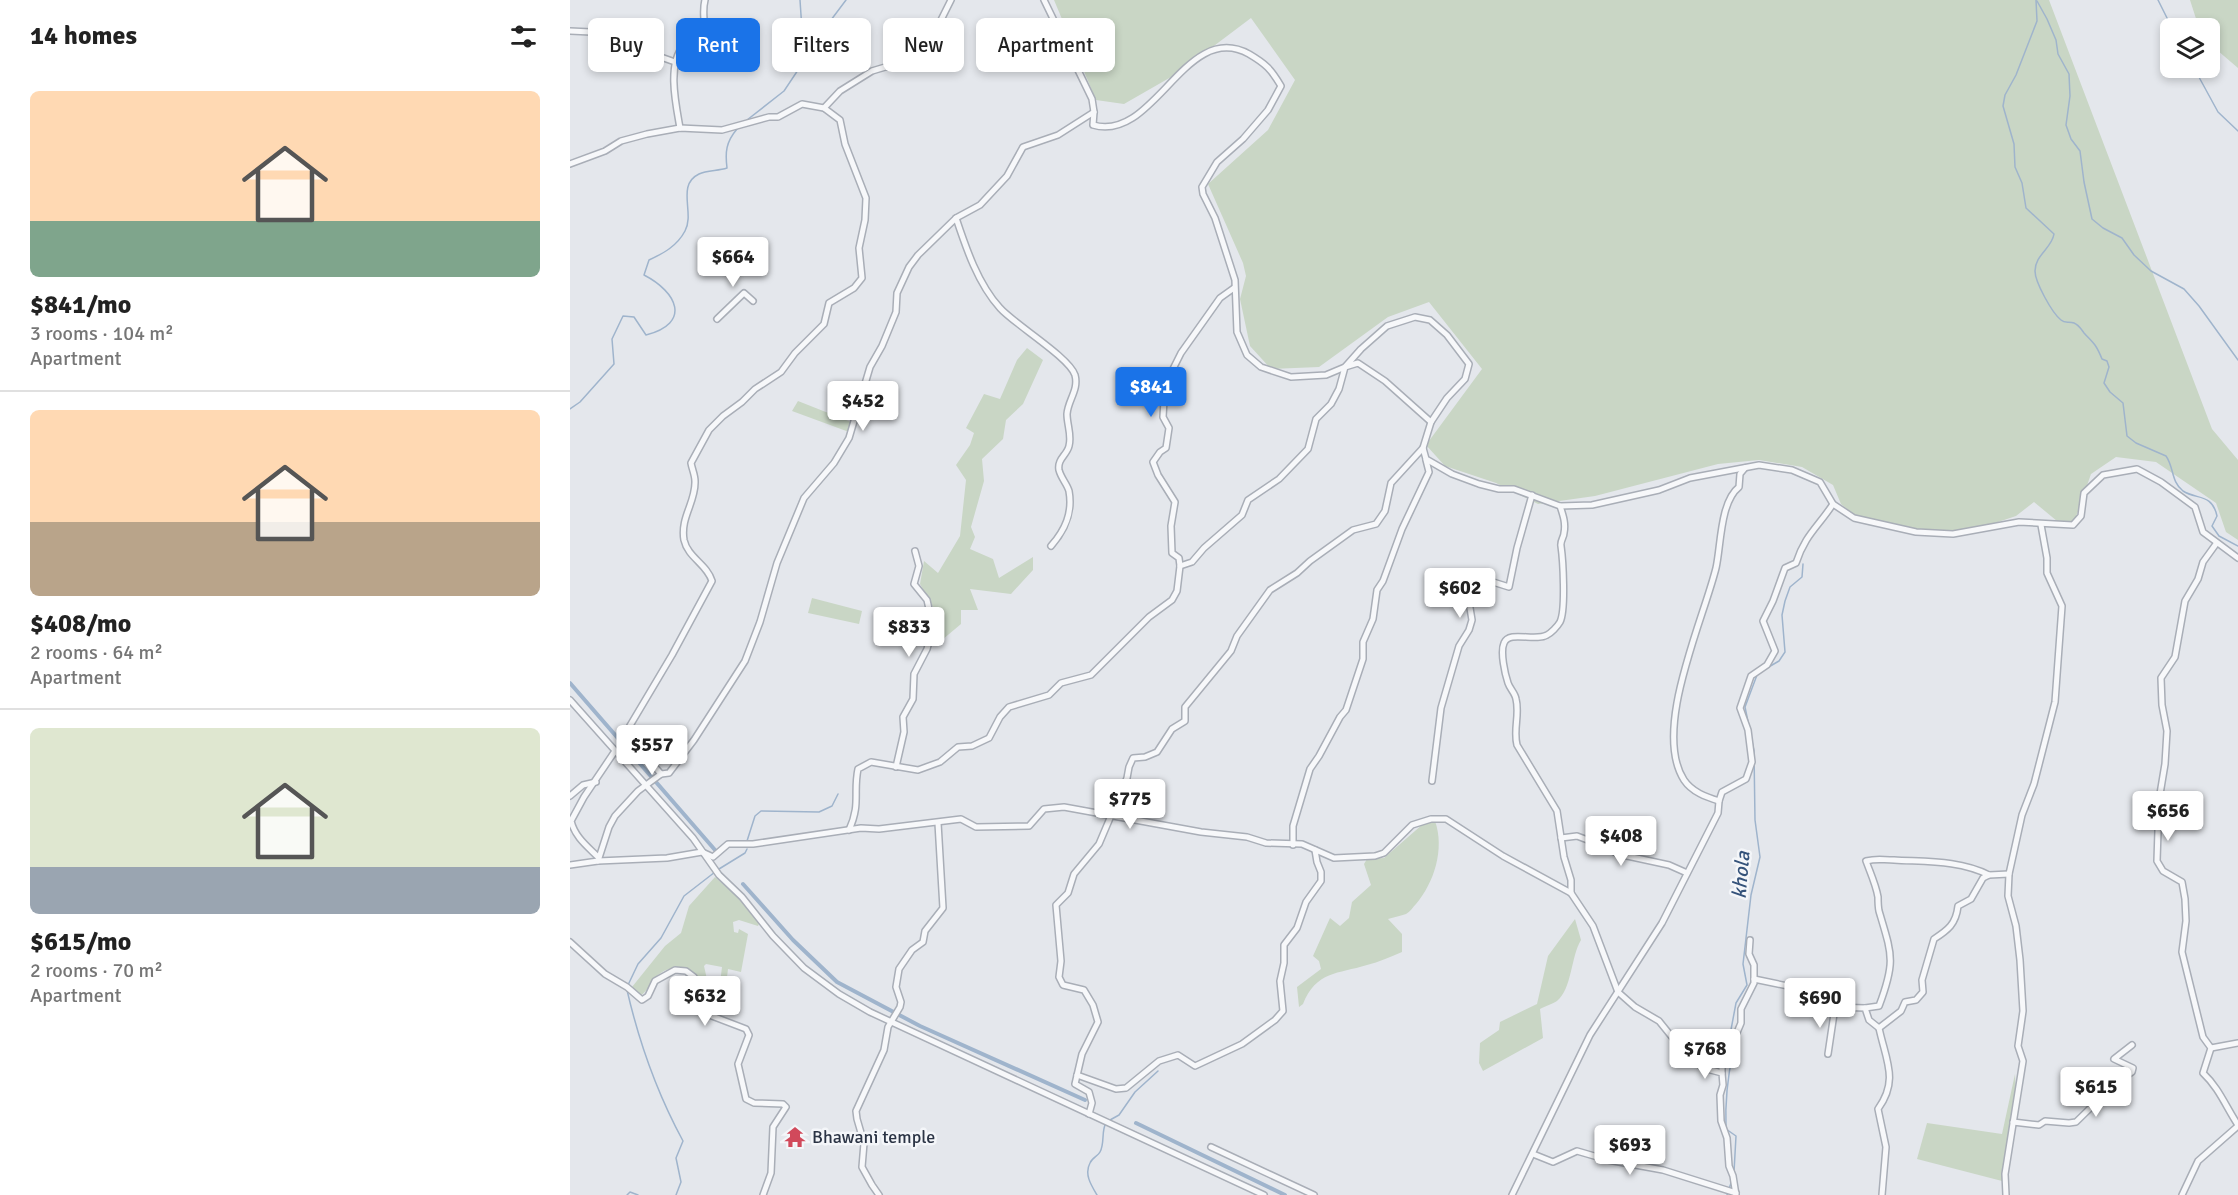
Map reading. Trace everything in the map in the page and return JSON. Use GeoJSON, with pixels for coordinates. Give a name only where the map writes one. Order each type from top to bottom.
{"type":"FeatureCollection","features":[{"type":"Feature","properties":{"kind":"street"},"geometry":{"type":"LineString","coordinates":[[680,128],[674,93],[675,62],[681,48],[701,33],[704,28],[702,11],[705,0]]}},
{"type":"Feature","properties":{"kind":"street"},"geometry":{"type":"LineString","coordinates":[[824,108],[840,90],[872,71],[902,62],[931,40],[951,0]]}},
{"type":"Feature","properties":{"kind":"street"},"geometry":{"type":"LineString","coordinates":[[1044,0],[1092,99],[1093,125],[1104,128],[1130,120],[1168,87],[1178,73],[1202,57],[1223,47],[1238,48],[1268,64],[1281,86],[1268,110],[1243,139],[1217,162],[1202,187],[1230,260],[1235,280],[1237,332],[1242,346],[1247,356],[1261,367],[1291,377],[1326,375],[1358,363],[1371,370],[1431,422]]}},
{"type":"Feature","properties":{"kind":"street"},"geometry":{"type":"LineString","coordinates":[[570,31],[612,33],[624,44],[675,62]]}},
{"type":"Feature","properties":{"kind":"street"},"geometry":{"type":"LineString","coordinates":[[570,164],[605,151],[621,141],[680,128],[722,130],[769,117],[778,117],[802,104],[824,108],[840,120],[845,144],[866,198],[859,248],[862,278],[854,288],[829,303],[824,324],[795,353],[781,372],[755,389],[709,430],[691,463],[695,482],[693,496],[684,519],[683,537],[687,550],[710,574],[712,581],[628,729],[627,735],[659,776]]}},
{"type":"Feature","properties":{"kind":"street"},"geometry":{"type":"LineString","coordinates":[[598,859],[615,816],[630,798],[659,776],[669,774],[745,661],[760,622],[777,563],[804,498],[834,463],[849,438],[870,367],[882,346],[896,312],[897,293],[918,255],[956,218],[980,205],[1007,176],[1023,147],[1058,135],[1094,112]]}},
{"type":"Feature","properties":{"kind":"street"},"geometry":{"type":"LineString","coordinates":[[956,218],[966,247],[989,295],[1001,310],[1064,360],[1074,373],[1077,387],[1067,414],[1071,434],[1069,449],[1060,458],[1059,471],[1068,490],[1070,505],[1068,520],[1061,535],[1051,546]]}},
{"type":"Feature","properties":{"kind":"street"},"geometry":{"type":"LineString","coordinates":[[849,830],[855,817],[858,769],[872,762],[918,770],[940,762],[958,747],[972,746],[989,738],[1000,717],[1009,708],[1049,695],[1061,683],[1091,675],[1149,617],[1172,600],[1177,591],[1180,566],[1179,558],[1172,553],[1171,526],[1175,502],[1158,475],[1153,462],[1166,448],[1168,428],[1163,417],[1164,400],[1171,373],[1181,352],[1220,298],[1234,288]]}},
{"type":"Feature","properties":{"kind":"street"},"geometry":{"type":"LineString","coordinates":[[717,319],[744,293],[753,301]]}},
{"type":"Feature","properties":{"kind":"street"},"geometry":{"type":"LineString","coordinates":[[1089,1114],[1092,1103],[1089,1092],[1075,1084],[1082,1054],[1098,1022],[1093,1005],[1084,990],[1063,985],[1059,977],[1061,961],[1056,905],[1068,893],[1074,874],[1099,844],[1113,816],[1114,805],[1127,778],[1128,767],[1133,758],[1145,757],[1157,752],[1172,729],[1185,721],[1185,707],[1231,651],[1237,636],[1270,590],[1298,573],[1310,561],[1353,530],[1376,524],[1385,511],[1391,483],[1423,448],[1431,422],[1447,398],[1465,379],[1469,364],[1447,335],[1430,320],[1415,317],[1387,326],[1345,367],[1339,389],[1331,404],[1316,419],[1308,449],[1279,479],[1248,500],[1242,515],[1204,548],[1192,562],[1180,566]]}},
{"type":"Feature","properties":{"kind":"street"},"geometry":{"type":"LineString","coordinates":[[1293,845],[1293,826],[1310,769],[1346,710],[1363,659],[1362,642],[1373,619],[1377,590],[1383,581],[1401,529],[1429,472],[1423,448]]}},
{"type":"Feature","properties":{"kind":"street"},"geometry":{"type":"LineString","coordinates":[[1426,459],[1452,474],[1479,484],[1499,489],[1514,489],[1560,506],[1592,505],[1659,490],[1690,478],[1759,465],[1792,470],[1821,482],[1833,504],[1854,518],[1916,532],[1953,534],[2019,522],[2073,525],[2081,516],[2084,493],[2103,475],[2137,469],[2195,507],[2203,532],[2216,544],[2238,558]]}},
{"type":"Feature","properties":{"kind":"street"},"geometry":{"type":"LineString","coordinates":[[1719,801],[1701,795],[1684,781],[1676,758],[1673,732],[1683,670],[1716,569],[1720,532],[1733,492],[1740,487],[1740,474],[1747,466]]}},
{"type":"Feature","properties":{"kind":"street"},"geometry":{"type":"LineString","coordinates":[[1432,781],[1448,682],[1459,646],[1472,621],[1469,602],[1474,580],[1477,577],[1509,587],[1532,495]]}},
{"type":"Feature","properties":{"kind":"street"},"geometry":{"type":"LineString","coordinates":[[1512,1195],[1590,1035],[1662,923],[1718,813],[1722,792],[1746,779],[1752,762],[1748,730],[1740,708],[1750,676],[1767,665],[1775,651],[1762,621],[1773,601],[1785,568],[1796,563],[1809,532],[1824,518],[1833,504]]}},
{"type":"Feature","properties":{"kind":"street"},"geometry":{"type":"LineString","coordinates":[[1560,506],[1565,531],[1560,544],[1563,552],[1564,589],[1560,622],[1546,636],[1530,639],[1513,636],[1507,639],[1503,652],[1508,686],[1517,701],[1515,738],[1557,811],[1571,880],[1571,893]]}},
{"type":"Feature","properties":{"kind":"street"},"geometry":{"type":"LineString","coordinates":[[2006,1195],[2005,1174],[2023,1061],[2018,1046],[2023,1011],[2016,926],[2008,896],[2009,874],[2022,815],[2042,758],[2058,683],[2062,606],[2048,573],[2041,525]]}},
{"type":"Feature","properties":{"kind":"street"},"geometry":{"type":"LineString","coordinates":[[2211,1048],[2203,1037],[2182,952],[2186,921],[2182,882],[2163,871],[2157,861],[2156,840],[2167,731],[2162,705],[2161,678],[2175,657],[2185,601],[2198,579],[2203,562],[2216,544]]}},
{"type":"Feature","properties":{"kind":"street"},"geometry":{"type":"LineString","coordinates":[[896,767],[904,732],[903,717],[913,699],[914,674],[927,649],[933,627],[927,600],[914,585],[919,566],[915,551]]}},
{"type":"Feature","properties":{"kind":"street"},"geometry":{"type":"LineString","coordinates":[[570,700],[648,785],[693,838],[719,875],[742,897],[773,936],[804,968],[839,994],[870,1012],[893,1019],[1089,1114],[1264,1195]]}},
{"type":"Feature","properties":{"kind":"street"},"geometry":{"type":"LineString","coordinates":[[598,859],[575,833],[572,821],[584,797],[615,751]]}},
{"type":"Feature","properties":{"kind":"street"},"geometry":{"type":"LineString","coordinates":[[570,796],[583,785],[596,782]]}},
{"type":"Feature","properties":{"kind":"street"},"geometry":{"type":"LineString","coordinates":[[570,865],[598,859],[668,858],[702,852],[713,857],[728,844],[753,844],[849,830],[961,819],[976,826],[1029,826],[1044,809],[1064,807],[1201,832],[1247,837],[1266,843],[1302,844],[1334,858],[1376,856],[1384,853],[1412,825],[1431,819],[1446,819],[1503,856],[1571,893],[1593,926],[1617,992],[1635,1007],[1659,1021],[1680,1047],[1703,1068],[1722,1073]]}},
{"type":"Feature","properties":{"kind":"street"},"geometry":{"type":"LineString","coordinates":[[879,1195],[862,1167],[864,1143],[856,1111],[884,1050],[888,1027],[902,1002],[896,987],[898,969],[912,950],[923,942],[925,930],[943,908],[938,823]]}},
{"type":"Feature","properties":{"kind":"street"},"geometry":{"type":"LineString","coordinates":[[1561,838],[1577,836],[1618,854],[1669,865],[1687,873]]}},
{"type":"Feature","properties":{"kind":"street"},"geometry":{"type":"LineString","coordinates":[[1077,1075],[1116,1089],[1126,1088],[1159,1061],[1178,1055],[1195,1066],[1242,1044],[1275,1020],[1283,1011],[1280,981],[1284,963],[1284,945],[1297,928],[1306,902],[1321,881],[1322,872],[1317,862],[1316,850]]}},
{"type":"Feature","properties":{"kind":"street"},"geometry":{"type":"LineString","coordinates":[[1835,1007],[1879,1006],[1889,980],[1892,956],[1885,926],[1878,909],[1878,895],[1866,861],[1880,858],[1943,863],[1975,868],[1989,875],[2009,874]]}},
{"type":"Feature","properties":{"kind":"street"},"geometry":{"type":"LineString","coordinates":[[1879,1028],[1901,1011],[1905,1002],[1916,1000],[1923,993],[1922,980],[1934,939],[1948,930],[1956,920],[1958,906],[1971,899],[1983,879],[1989,875]]}},
{"type":"Feature","properties":{"kind":"street"},"geometry":{"type":"LineString","coordinates":[[1533,1154],[1552,1162],[1577,1151],[1608,1160],[1663,1170],[1736,1194],[1729,1166],[1728,1138],[1721,1121],[1720,1095],[1723,1085],[1722,1068],[1741,1023],[1741,1009],[1754,983],[1754,965],[1749,954],[1750,940]]}},
{"type":"Feature","properties":{"kind":"street"},"geometry":{"type":"LineString","coordinates":[[570,942],[605,974],[627,987],[642,1000],[648,996],[655,981],[675,970],[686,971],[694,977],[691,1008],[746,1029],[749,1035],[738,1064],[747,1099],[754,1103],[783,1104],[786,1107],[773,1126],[771,1173],[763,1195]]}},
{"type":"Feature","properties":{"kind":"street"},"geometry":{"type":"LineString","coordinates":[[1754,979],[1831,995],[1835,1007],[1828,1054]]}},
{"type":"Feature","properties":{"kind":"street"},"geometry":{"type":"LineString","coordinates":[[1865,1008],[1869,1020],[1879,1028],[1890,1075],[1888,1095],[1878,1109],[1886,1147],[1882,1195]]}},
{"type":"Feature","properties":{"kind":"street"},"geometry":{"type":"LineString","coordinates":[[2211,1048],[2238,1043]]}},
{"type":"Feature","properties":{"kind":"street"},"geometry":{"type":"LineString","coordinates":[[2013,1122],[2039,1125],[2045,1121],[2076,1122],[2115,1084],[2132,1072],[2133,1068],[2114,1059],[2132,1045]]}},
{"type":"Feature","properties":{"kind":"street"},"geometry":{"type":"LineString","coordinates":[[2182,1195],[2198,1161],[2238,1125],[2227,1109],[2220,1092],[2203,1073],[2211,1048]]}},
{"type":"Feature","properties":{"kind":"street"},"geometry":{"type":"LineString","coordinates":[[1211,1147],[1314,1195]]}},
{"type":"Feature","properties":{"kind":"green space"},"geometry":{"type":"Polygon","coordinates":[[[1054,0],[2049,0],[2212,429],[2238,460],[2238,540],[2226,532],[2216,503],[2156,462],[2116,457],[2091,474],[2075,520],[2063,526],[2034,502],[2016,516],[1959,535],[1867,525],[1841,504],[1833,485],[1802,467],[1759,460],[1718,464],[1595,496],[1538,504],[1496,483],[1445,466],[1426,445],[1482,369],[1429,302],[1388,317],[1319,367],[1271,369],[1250,346],[1240,299],[1246,276],[1243,263],[1208,184],[1268,130],[1295,80],[1251,18],[1178,73],[1124,104],[1096,100],[1084,72],[1115,72],[1115,18],[1062,18],[1054,0]]]}},
{"type":"Feature","properties":{"kind":"green space"},"geometry":{"type":"Polygon","coordinates":[[[2190,0],[2238,0],[2238,68],[2220,53],[2220,18],[2196,18],[2190,0]]]}},
{"type":"Feature","properties":{"kind":"green space"},"geometry":{"type":"Polygon","coordinates":[[[1027,348],[1043,360],[1023,404],[1006,420],[1003,439],[982,459],[984,481],[971,527],[975,537],[970,549],[993,559],[999,578],[1033,557],[1033,570],[1011,594],[970,589],[978,610],[961,610],[961,624],[936,645],[931,645],[934,624],[933,607],[920,584],[924,561],[938,573],[960,536],[966,480],[956,465],[970,445],[974,433],[966,428],[984,394],[1000,399],[1017,360],[1027,348]]]}},
{"type":"Feature","properties":{"kind":"green space"},"geometry":{"type":"Polygon","coordinates":[[[798,401],[851,422],[849,432],[792,411],[798,401]]]}},
{"type":"Feature","properties":{"kind":"green space"},"geometry":{"type":"Polygon","coordinates":[[[812,598],[862,611],[859,624],[808,613],[812,598]]]}},
{"type":"Feature","properties":{"kind":"green space"},"geometry":{"type":"Polygon","coordinates":[[[1435,821],[1439,843],[1433,876],[1422,896],[1409,912],[1388,919],[1402,934],[1402,952],[1321,980],[1314,985],[1299,1007],[1297,987],[1321,969],[1319,961],[1313,956],[1330,918],[1340,926],[1349,918],[1352,902],[1371,885],[1364,864],[1367,859],[1384,858],[1423,824],[1435,821]]]}},
{"type":"Feature","properties":{"kind":"green space"},"geometry":{"type":"Polygon","coordinates":[[[715,877],[744,903],[760,922],[758,926],[739,920],[733,922],[734,932],[738,933],[739,929],[748,934],[741,972],[728,969],[724,1001],[718,1000],[722,967],[706,964],[704,966],[711,997],[703,996],[695,1009],[692,1007],[695,977],[680,969],[670,969],[661,973],[640,996],[632,987],[665,946],[681,933],[689,906],[715,877]]]}},
{"type":"Feature","properties":{"kind":"green space"},"geometry":{"type":"Polygon","coordinates":[[[1575,919],[1581,940],[1569,981],[1562,996],[1540,1009],[1543,1038],[1483,1071],[1479,1063],[1480,1043],[1499,1030],[1500,1022],[1537,1004],[1548,956],[1575,919]]]}},
{"type":"Feature","properties":{"kind":"green space"},"geometry":{"type":"Polygon","coordinates":[[[2015,1074],[2016,1094],[2002,1181],[1917,1159],[1927,1123],[2002,1134],[2015,1074]]]}},
{"type":"Feature","properties":{"kind":"waterway"},"geometry":{"type":"LineString","coordinates":[[800,0],[801,18]]}},
{"type":"Feature","properties":{"kind":"waterway"},"geometry":{"type":"LineString","coordinates":[[747,120],[784,91],[798,70],[818,49],[831,20],[846,0]]}},
{"type":"Feature","properties":{"kind":"waterway"},"geometry":{"type":"LineString","coordinates":[[2036,0],[2037,21],[2016,75],[2005,95],[2003,106],[2014,144],[2015,167],[2022,183],[2026,208],[2054,234],[2036,265],[2038,282],[2057,316],[2063,321],[2079,326],[2094,344],[2102,359],[2107,361],[2109,367],[2104,383],[2110,392],[2123,403],[2127,436],[2136,443],[2166,456],[2179,487],[2188,494],[2208,500],[2217,516],[2212,526],[2219,536],[2238,546]]}},
{"type":"Feature","properties":{"kind":"waterway"},"geometry":{"type":"LineString","coordinates":[[2158,0],[2167,18]]}},
{"type":"Feature","properties":{"kind":"waterway"},"geometry":{"type":"LineString","coordinates":[[2037,1],[2056,40],[2058,54],[2069,74],[2070,96],[2066,125],[2071,139],[2080,151],[2092,219],[2122,238],[2134,255],[2151,271],[2184,289],[2238,360]]}},
{"type":"Feature","properties":{"kind":"waterway"},"geometry":{"type":"LineString","coordinates":[[2199,78],[2218,112],[2238,131]]}},
{"type":"Feature","properties":{"kind":"waterway"},"geometry":{"type":"LineString","coordinates":[[570,409],[580,402],[614,364],[612,339],[623,316],[634,317],[646,335],[670,323],[675,307],[665,290],[644,275],[649,260],[670,249],[682,236],[688,224],[687,192],[692,179],[705,172],[727,168],[727,147],[737,129]]}},
{"type":"Feature","properties":{"kind":"waterway","name":"khola"},"geometry":{"type":"LineString","coordinates":[[1760,672],[1779,661],[1785,652],[1782,615],[1790,587],[1802,577],[1803,564]]}},
{"type":"Feature","properties":{"kind":"waterway","name":"khola"},"geometry":{"type":"LineString","coordinates":[[1727,1051],[1736,1003],[1747,985],[1743,964],[1751,895],[1760,857],[1755,820],[1754,751],[1745,707],[1757,675]]}},
{"type":"Feature","properties":{"kind":"waterway"},"geometry":{"type":"LineString","coordinates":[[570,683],[715,850]]}},
{"type":"Feature","properties":{"kind":"waterway"},"geometry":{"type":"LineString","coordinates":[[747,841],[755,816],[761,811],[819,812],[832,806],[838,794]]}},
{"type":"Feature","properties":{"kind":"waterway"},"geometry":{"type":"LineString","coordinates":[[719,869],[745,853],[747,849]]}},
{"type":"Feature","properties":{"kind":"waterway"},"geometry":{"type":"LineString","coordinates":[[628,985],[638,964],[661,938],[684,896],[715,872]]}},
{"type":"Feature","properties":{"kind":"waterway"},"geometry":{"type":"LineString","coordinates":[[743,884],[793,940],[837,982],[920,1026],[1085,1100]]}},
{"type":"Feature","properties":{"kind":"waterway"},"geometry":{"type":"LineString","coordinates":[[627,990],[650,1067],[683,1141],[676,1158],[681,1182],[676,1195]]}},
{"type":"Feature","properties":{"kind":"waterway","name":"khola"},"geometry":{"type":"LineString","coordinates":[[1731,1052],[1733,1053],[1727,1091],[1726,1129],[1736,1136],[1734,1172]]}},
{"type":"Feature","properties":{"kind":"waterway"},"geometry":{"type":"LineString","coordinates":[[1110,1120],[1119,1115],[1135,1092],[1158,1071]]}},
{"type":"Feature","properties":{"kind":"waterway"},"geometry":{"type":"LineString","coordinates":[[1097,1195],[1089,1179],[1088,1167],[1099,1153],[1106,1123]]}},
{"type":"Feature","properties":{"kind":"waterway"},"geometry":{"type":"LineString","coordinates":[[1136,1123],[1285,1195]]}},
{"type":"Feature","properties":{"kind":"waterway","name":"khola"},"geometry":{"type":"LineString","coordinates":[[1727,1195],[1732,1180]]}},
{"type":"Feature","properties":{"kind":"waterway"},"geometry":{"type":"LineString","coordinates":[[627,1195],[630,1192],[638,1195]]}},
{"type":"Feature","properties":{"kind":"place","name":"Bhawani temple"},"geometry":{"type":"Point","coordinates":[795,1137]}}]}
